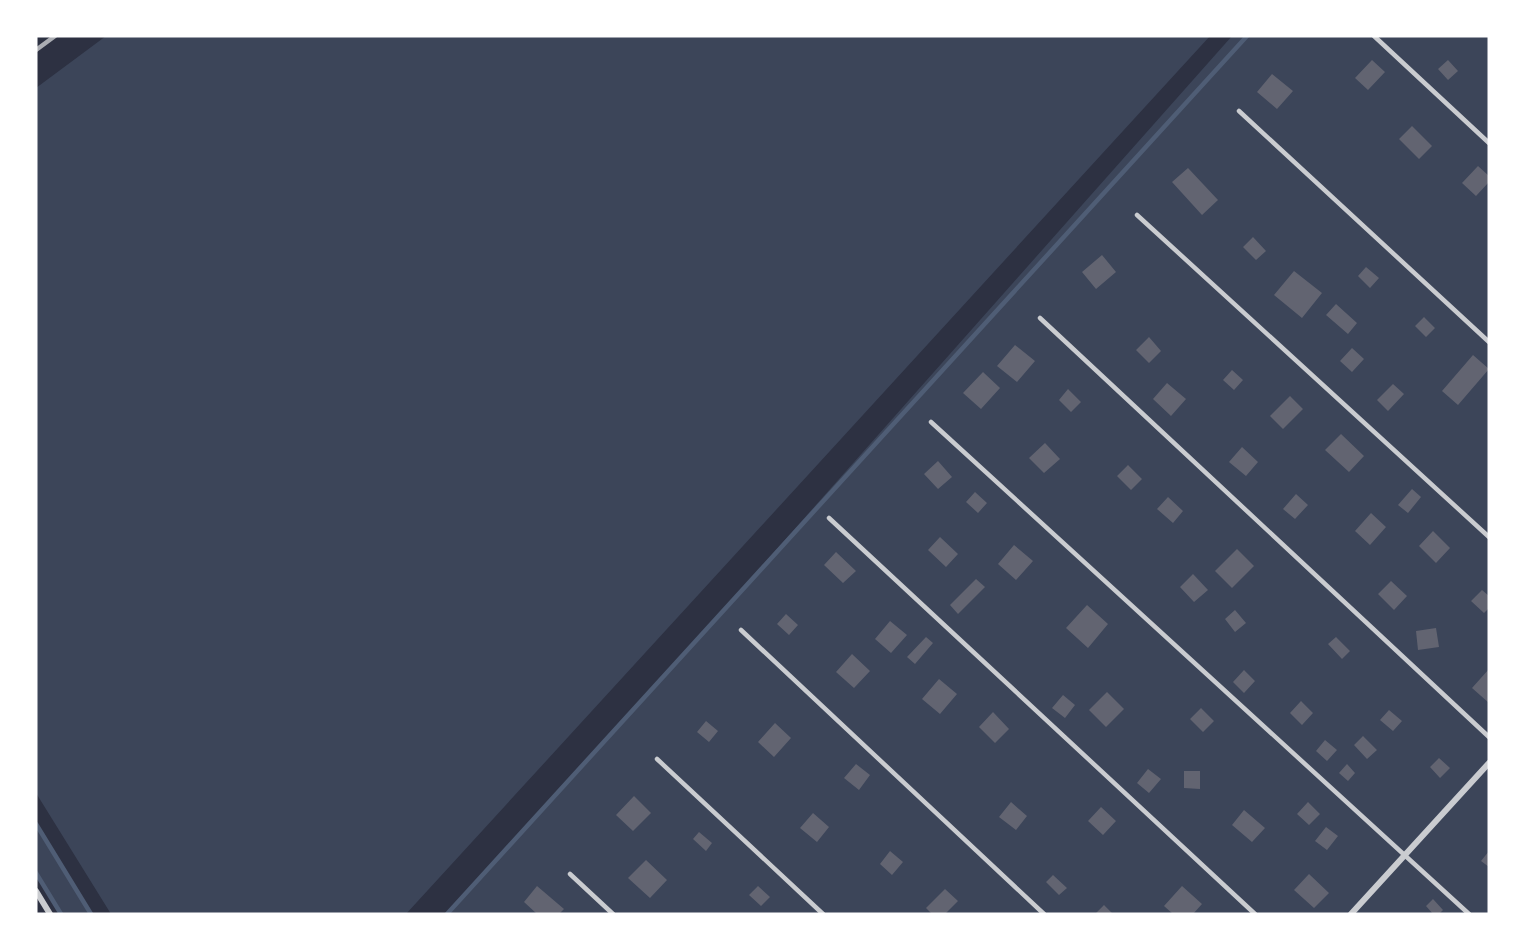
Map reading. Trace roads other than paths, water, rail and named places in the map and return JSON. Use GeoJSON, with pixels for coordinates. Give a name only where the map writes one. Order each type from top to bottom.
{"type":"FeatureCollection","features":[{"type":"Feature","properties":{"kind":"street"},"geometry":{"type":"LineString","coordinates":[[1351,914],[1489,763]]}},
{"type":"Feature","properties":{"kind":"street"},"geometry":{"type":"LineString","coordinates":[[36,891],[50,914]]}},
{"type":"Feature","properties":{"kind":"lane"},"geometry":{"type":"LineString","coordinates":[[1374,36],[1489,143]]}},
{"type":"Feature","properties":{"kind":"lane"},"geometry":{"type":"LineString","coordinates":[[1239,111],[1489,342]]}},
{"type":"Feature","properties":{"kind":"lane"},"geometry":{"type":"LineString","coordinates":[[1137,215],[1489,537]]}},
{"type":"Feature","properties":{"kind":"lane"},"geometry":{"type":"LineString","coordinates":[[1040,318],[1489,737]]}},
{"type":"Feature","properties":{"kind":"lane"},"geometry":{"type":"LineString","coordinates":[[931,422],[1470,914]]}},
{"type":"Feature","properties":{"kind":"lane"},"geometry":{"type":"LineString","coordinates":[[829,518],[1255,914]]}},
{"type":"Feature","properties":{"kind":"lane"},"geometry":{"type":"LineString","coordinates":[[741,630],[1044,914]]}},
{"type":"Feature","properties":{"kind":"lane"},"geometry":{"type":"LineString","coordinates":[[657,759],[823,914]]}},
{"type":"Feature","properties":{"kind":"lane"},"geometry":{"type":"LineString","coordinates":[[570,874],[613,914]]}},
{"type":"Feature","properties":{"kind":"waterway"},"geometry":{"type":"LineString","coordinates":[[447,914],[1247,36]]}},
{"type":"Feature","properties":{"kind":"waterway"},"geometry":{"type":"LineString","coordinates":[[36,824],[91,914]]}},
{"type":"Feature","properties":{"kind":"waterway"},"geometry":{"type":"LineString","coordinates":[[36,873],[61,914]]}},
{"type":"Feature","properties":{"kind":"railway"},"geometry":{"type":"LineString","coordinates":[[36,50],[55,36]]}}]}
